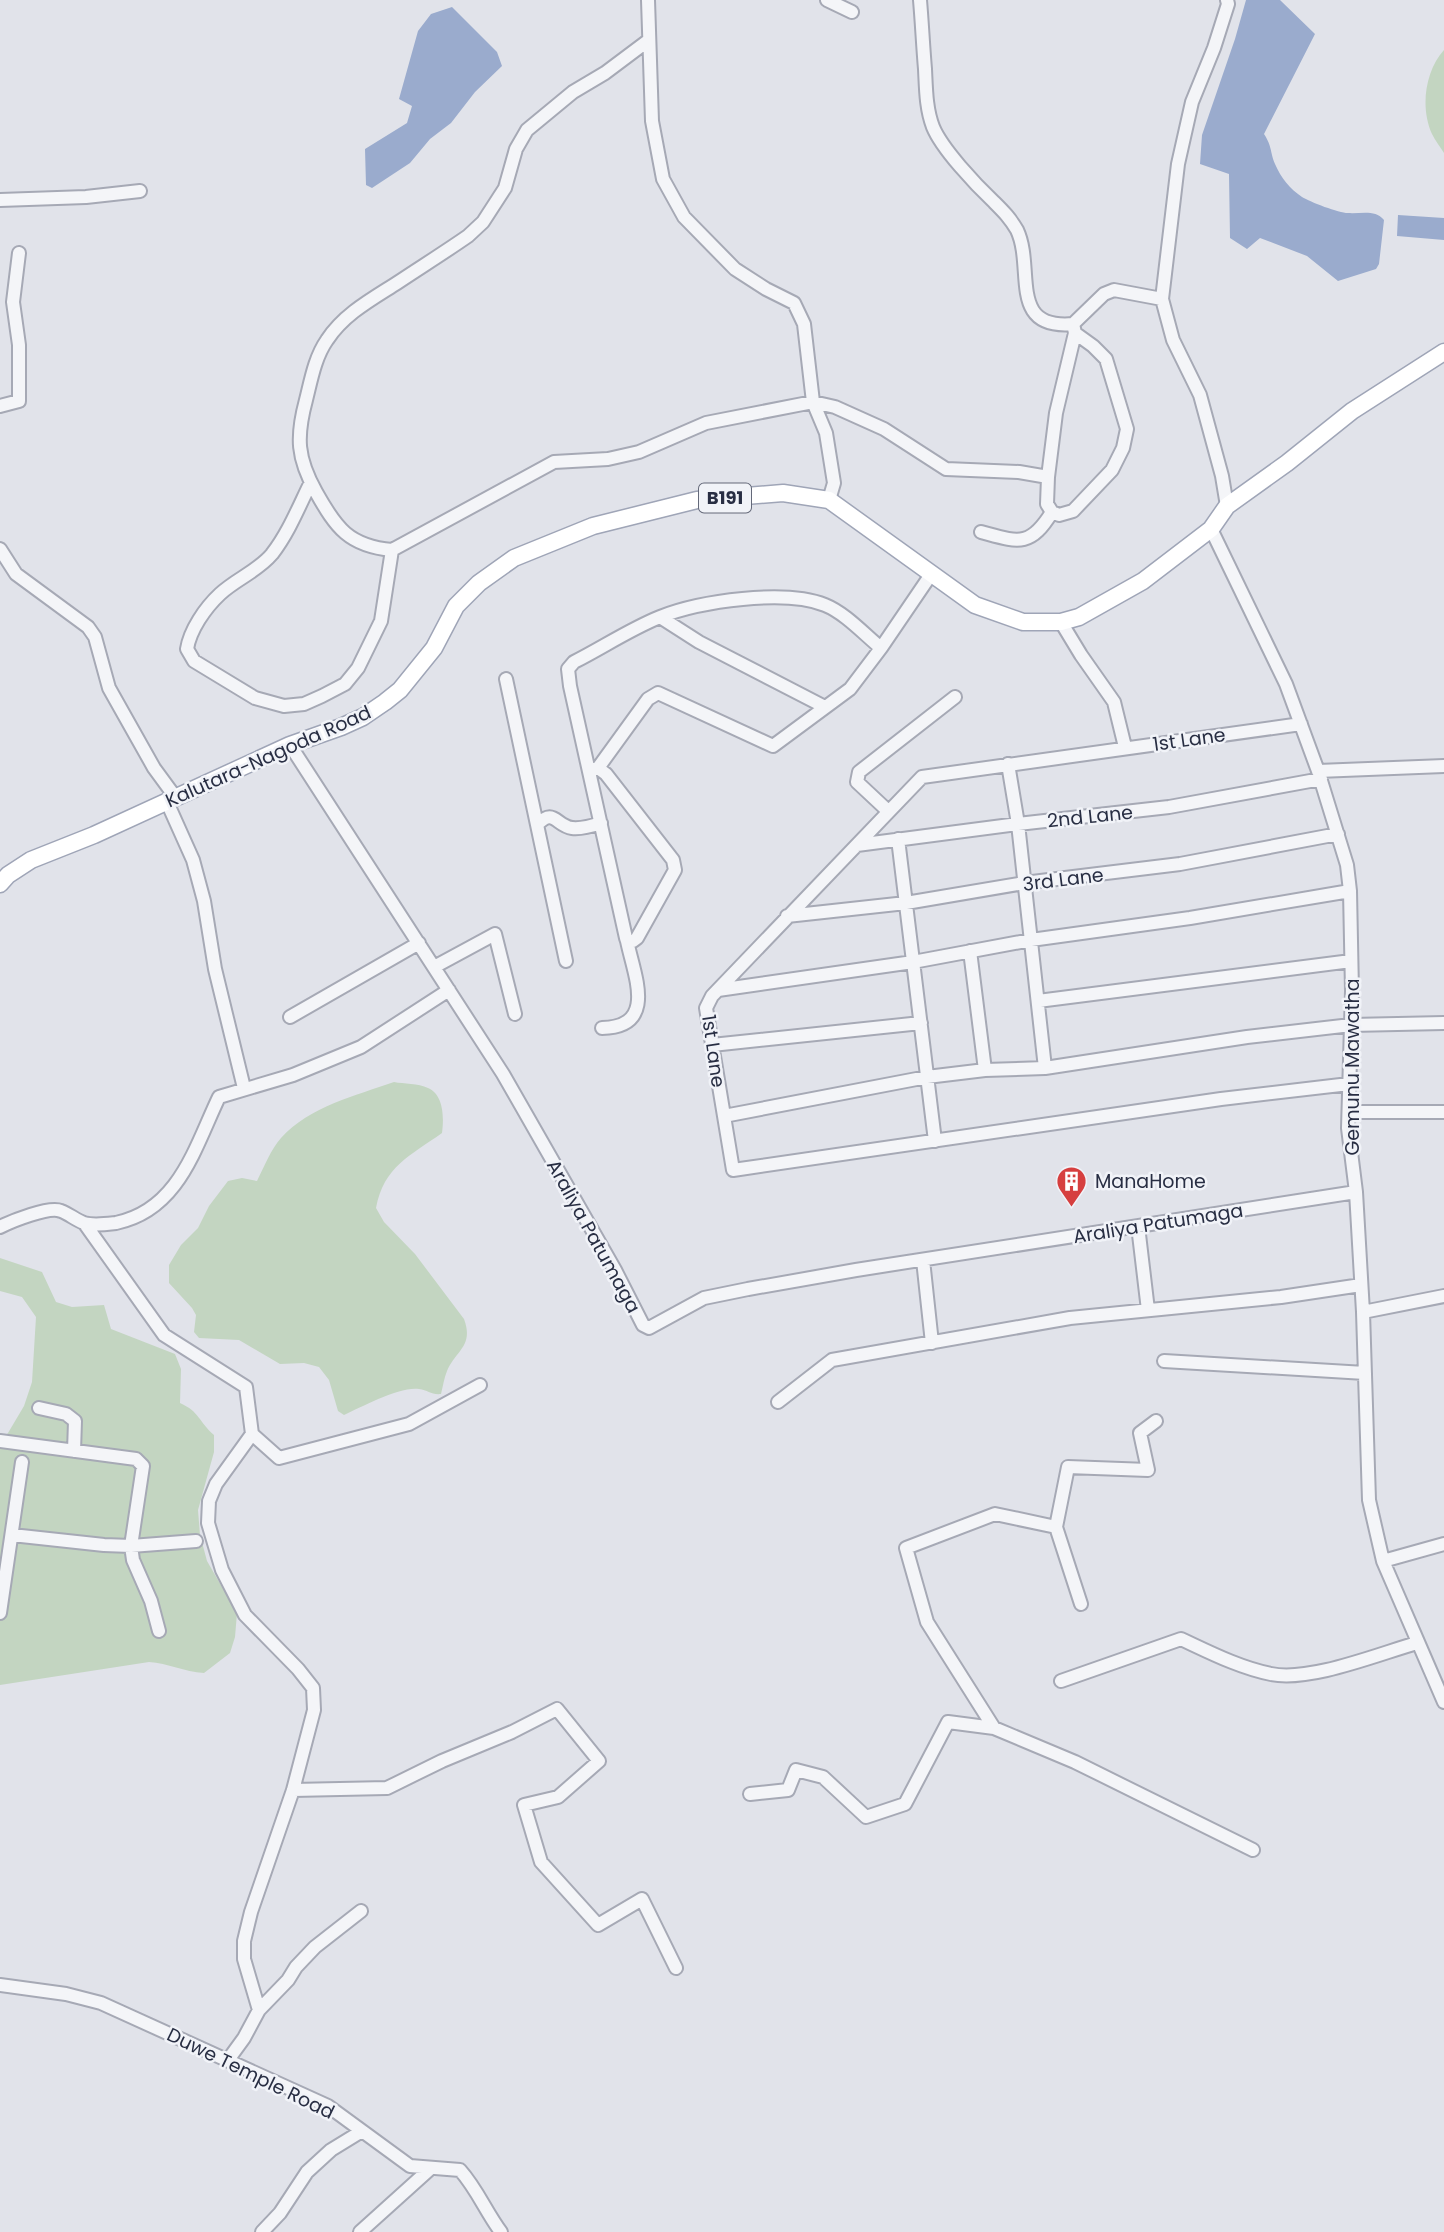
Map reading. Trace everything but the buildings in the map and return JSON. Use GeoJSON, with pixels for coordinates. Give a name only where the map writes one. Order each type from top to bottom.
{"type":"FeatureCollection","features":[{"type":"Feature","properties":{"kind":"main road","name":"Kalutara-Nagoda Road"},"geometry":{"type":"LineString","coordinates":[[0,884],[8,875],[31,860],[94,835],[290,745],[363,717],[400,690],[434,648],[456,606],[478,583],[514,558],[593,526],[697,500],[783,493],[829,500],[975,605],[1023,622],[1061,622],[1079,617],[1143,581],[1211,529],[1227,506],[1352,411],[1444,352]]}},
{"type":"Feature","properties":{"kind":"street"},"geometry":{"type":"LineString","coordinates":[[648,0],[652,121],[663,179],[684,217],[736,270],[794,303],[804,324],[813,402],[826,433],[834,483],[829,500]]}},
{"type":"Feature","properties":{"kind":"street"},"geometry":{"type":"LineString","coordinates":[[827,0],[852,12]]}},
{"type":"Feature","properties":{"kind":"street"},"geometry":{"type":"LineString","coordinates":[[920,0],[927,106],[934,129],[949,151],[1008,214],[1019,234],[1030,304],[1042,321],[1074,329],[1106,359],[1126,429],[1123,448],[1111,470],[1073,511],[1059,515],[1052,512],[1047,504],[1048,477],[1056,413],[1074,329],[1104,293],[1114,290],[1162,299]]}},
{"type":"Feature","properties":{"kind":"street"},"geometry":{"type":"LineString","coordinates":[[1227,0],[1214,48],[1192,102],[1178,164],[1162,299],[1173,340],[1200,395],[1222,476],[1227,506]]}},
{"type":"Feature","properties":{"kind":"street"},"geometry":{"type":"LineString","coordinates":[[649,40],[605,73],[573,92],[527,130],[516,149],[505,188],[483,222],[468,236],[345,317],[326,341],[316,364],[305,405],[299,442],[310,482],[348,538],[375,548],[392,550],[554,462],[608,459],[639,452],[706,423],[813,402],[835,407],[884,429],[946,470],[1019,472],[1048,477]]}},
{"type":"Feature","properties":{"kind":"street"},"geometry":{"type":"LineString","coordinates":[[0,200],[86,197],[140,191]]}},
{"type":"Feature","properties":{"kind":"street"},"geometry":{"type":"LineString","coordinates":[[0,406],[19,401],[19,345],[13,302],[19,253]]}},
{"type":"Feature","properties":{"kind":"street"},"geometry":{"type":"LineString","coordinates":[[310,482],[285,535],[270,556],[220,594],[199,620],[189,638],[187,649],[194,661],[255,698],[284,706],[304,704],[345,684],[358,668],[381,621],[392,550]]}},
{"type":"Feature","properties":{"kind":"street"},"geometry":{"type":"LineString","coordinates":[[981,532],[1006,539],[1027,540],[1041,530],[1052,512]]}},
{"type":"Feature","properties":{"kind":"street","name":"Gemunu Mawatha"},"geometry":{"type":"LineString","coordinates":[[1211,529],[1286,684],[1319,775],[1347,865],[1351,961],[1348,1128],[1356,1192],[1363,1312],[1369,1500],[1383,1561],[1444,1702]]}},
{"type":"Feature","properties":{"kind":"street"},"geometry":{"type":"LineString","coordinates":[[0,550],[16,574],[88,627],[95,637],[109,688],[171,800],[193,860],[204,901],[215,969],[244,1088]]}},
{"type":"Feature","properties":{"kind":"street"},"geometry":{"type":"LineString","coordinates":[[593,769],[648,699],[658,693],[773,746],[850,689],[932,573]]}},
{"type":"Feature","properties":{"kind":"street"},"geometry":{"type":"LineString","coordinates":[[603,1028],[615,1028],[635,1016],[640,1003],[601,823],[593,769],[570,686],[568,669],[574,662],[660,617],[688,609],[757,598],[799,599],[829,607],[881,648]]}},
{"type":"Feature","properties":{"kind":"street"},"geometry":{"type":"LineString","coordinates":[[660,617],[699,642],[825,707]]}},
{"type":"Feature","properties":{"kind":"street"},"geometry":{"type":"LineString","coordinates":[[1061,622],[1080,655],[1114,702],[1125,747]]}},
{"type":"Feature","properties":{"kind":"street"},"geometry":{"type":"LineString","coordinates":[[506,679],[566,961]]}},
{"type":"Feature","properties":{"kind":"street"},"geometry":{"type":"LineString","coordinates":[[888,811],[857,782],[859,772],[955,697]]}},
{"type":"Feature","properties":{"kind":"street","name":"1st Lane"},"geometry":{"type":"LineString","coordinates":[[1301,724],[922,777],[712,996],[706,1008],[733,1170],[1221,1099],[1349,1084]]}},
{"type":"Feature","properties":{"kind":"street","name":"Araliya Patumaga"},"geometry":{"type":"LineString","coordinates":[[290,745],[510,1086],[615,1270],[643,1325],[649,1328],[704,1298],[923,1259],[1356,1192]]}},
{"type":"Feature","properties":{"kind":"street"},"geometry":{"type":"LineString","coordinates":[[1008,764],[1018,824],[1045,1068]]}},
{"type":"Feature","properties":{"kind":"street","name":"2nd Lane"},"geometry":{"type":"LineString","coordinates":[[857,845],[1169,807],[1319,775],[1444,766]]}},
{"type":"Feature","properties":{"kind":"street"},"geometry":{"type":"LineString","coordinates":[[593,769],[607,774],[673,860],[674,870],[637,938],[633,941],[627,940]]}},
{"type":"Feature","properties":{"kind":"street"},"geometry":{"type":"LineString","coordinates":[[537,825],[543,818],[551,817],[573,829],[601,823]]}},
{"type":"Feature","properties":{"kind":"street","name":"3rd Lane"},"geometry":{"type":"LineString","coordinates":[[787,916],[906,903],[1024,883],[1180,864],[1338,834]]}},
{"type":"Feature","properties":{"kind":"street"},"geometry":{"type":"LineString","coordinates":[[898,839],[935,1141]]}},
{"type":"Feature","properties":{"kind":"street"},"geometry":{"type":"LineString","coordinates":[[718,990],[913,962],[1031,940],[1190,918],[1350,891]]}},
{"type":"Feature","properties":{"kind":"street"},"geometry":{"type":"LineString","coordinates":[[434,967],[495,934],[515,1014]]}},
{"type":"Feature","properties":{"kind":"street"},"geometry":{"type":"LineString","coordinates":[[290,1017],[419,943]]}},
{"type":"Feature","properties":{"kind":"street"},"geometry":{"type":"LineString","coordinates":[[970,951],[985,1070]]}},
{"type":"Feature","properties":{"kind":"street"},"geometry":{"type":"LineString","coordinates":[[1038,1001],[1351,961]]}},
{"type":"Feature","properties":{"kind":"street"},"geometry":{"type":"LineString","coordinates":[[85,1224],[107,1224],[133,1218],[151,1209],[164,1198],[189,1162],[219,1097],[293,1075],[361,1046],[449,990]]}},
{"type":"Feature","properties":{"kind":"street"},"geometry":{"type":"LineString","coordinates":[[712,1045],[921,1023]]}},
{"type":"Feature","properties":{"kind":"street"},"geometry":{"type":"LineString","coordinates":[[724,1116],[927,1077],[985,1070],[1045,1068],[1247,1037],[1351,1025],[1444,1023]]}},
{"type":"Feature","properties":{"kind":"street"},"geometry":{"type":"LineString","coordinates":[[1349,1112],[1444,1112]]}},
{"type":"Feature","properties":{"kind":"street"},"geometry":{"type":"LineString","coordinates":[[0,1227],[15,1219],[58,1209],[85,1224],[164,1335],[246,1387],[252,1434],[279,1458],[409,1424],[480,1385]]}},
{"type":"Feature","properties":{"kind":"street"},"geometry":{"type":"LineString","coordinates":[[1138,1226],[1148,1310]]}},
{"type":"Feature","properties":{"kind":"street"},"geometry":{"type":"LineString","coordinates":[[923,1259],[932,1343]]}},
{"type":"Feature","properties":{"kind":"street"},"geometry":{"type":"LineString","coordinates":[[778,1402],[832,1360],[1070,1318],[1281,1297],[1361,1285]]}},
{"type":"Feature","properties":{"kind":"street"},"geometry":{"type":"LineString","coordinates":[[1363,1312],[1444,1296]]}},
{"type":"Feature","properties":{"kind":"street"},"geometry":{"type":"LineString","coordinates":[[1164,1360],[1364,1373]]}},
{"type":"Feature","properties":{"kind":"street"},"geometry":{"type":"LineString","coordinates":[[39,1408],[66,1414],[75,1421],[74,1451]]}},
{"type":"Feature","properties":{"kind":"street"},"geometry":{"type":"LineString","coordinates":[[1081,1604],[1056,1527],[1068,1467],[1147,1470],[1140,1433],[1156,1421]]}},
{"type":"Feature","properties":{"kind":"street"},"geometry":{"type":"LineString","coordinates":[[252,1434],[216,1484],[209,1501],[208,1523],[222,1570],[245,1615],[313,1688],[314,1710],[293,1790],[251,1912],[244,1941],[244,1959],[259,2010]]}},
{"type":"Feature","properties":{"kind":"street"},"geometry":{"type":"LineString","coordinates":[[0,1441],[136,1459],[143,1466],[131,1546],[133,1560],[159,1631]]}},
{"type":"Feature","properties":{"kind":"street"},"geometry":{"type":"LineString","coordinates":[[0,1613],[22,1462]]}},
{"type":"Feature","properties":{"kind":"street"},"geometry":{"type":"LineString","coordinates":[[994,1728],[927,1622],[906,1548],[995,1514],[1056,1527]]}},
{"type":"Feature","properties":{"kind":"street"},"geometry":{"type":"LineString","coordinates":[[12,1535],[131,1546],[196,1541]]}},
{"type":"Feature","properties":{"kind":"street"},"geometry":{"type":"LineString","coordinates":[[1383,1561],[1444,1544]]}},
{"type":"Feature","properties":{"kind":"street"},"geometry":{"type":"LineString","coordinates":[[1061,1681],[1181,1639],[1272,1675],[1316,1674],[1417,1643]]}},
{"type":"Feature","properties":{"kind":"street"},"geometry":{"type":"LineString","coordinates":[[293,1790],[387,1788],[557,1709],[599,1761],[558,1797],[524,1805],[541,1862],[598,1925],[642,1899],[676,1968]]}},
{"type":"Feature","properties":{"kind":"street"},"geometry":{"type":"LineString","coordinates":[[750,1794],[788,1790],[796,1770],[823,1777],[866,1817],[905,1804],[948,1722],[994,1728],[1075,1762],[1253,1850]]}},
{"type":"Feature","properties":{"kind":"street"},"geometry":{"type":"LineString","coordinates":[[228,2060],[259,2010],[315,1947],[361,1911]]}},
{"type":"Feature","properties":{"kind":"street","name":"Duwe Temple Road"},"geometry":{"type":"LineString","coordinates":[[0,1985],[66,1994],[101,2003],[328,2106],[410,2166],[460,2170],[474,2186],[501,2232]]}},
{"type":"Feature","properties":{"kind":"street"},"geometry":{"type":"LineString","coordinates":[[262,2232],[280,2213],[307,2172],[331,2150],[362,2131]]}},
{"type":"Feature","properties":{"kind":"street"},"geometry":{"type":"LineString","coordinates":[[360,2232],[431,2168]]}},
{"type":"Feature","properties":{"kind":"green space"},"geometry":{"type":"Polygon","coordinates":[[[1444,50],[1444,153],[1428,124],[1426,90],[1432,68],[1444,50]]]}},
{"type":"Feature","properties":{"kind":"green space"},"geometry":{"type":"Polygon","coordinates":[[[394,1082],[420,1085],[433,1091],[442,1108],[442,1133],[400,1163],[392,1172],[385,1182],[376,1208],[384,1222],[415,1254],[464,1319],[467,1336],[447,1371],[441,1394],[411,1389],[381,1398],[344,1415],[338,1411],[329,1380],[319,1367],[304,1363],[280,1364],[239,1340],[199,1338],[194,1332],[196,1315],[169,1283],[169,1265],[181,1245],[198,1228],[209,1206],[228,1181],[242,1178],[257,1181],[274,1147],[293,1127],[334,1103],[394,1082]]]}},
{"type":"Feature","properties":{"kind":"green space"},"geometry":{"type":"Polygon","coordinates":[[[0,1258],[42,1272],[56,1302],[72,1307],[104,1305],[111,1329],[175,1354],[181,1369],[180,1403],[195,1413],[214,1435],[214,1452],[198,1510],[200,1535],[207,1561],[237,1613],[235,1637],[230,1653],[204,1673],[149,1662],[0,1685],[0,1441],[24,1406],[32,1382],[36,1317],[22,1297],[0,1291],[0,1258]]]}},
{"type":"Feature","properties":{"kind":"water"},"geometry":{"type":"Polygon","coordinates":[[[1246,0],[1280,0],[1315,34],[1264,134],[1280,174],[1302,197],[1338,211],[1372,213],[1384,220],[1379,264],[1376,269],[1338,281],[1307,256],[1260,238],[1247,249],[1230,238],[1229,174],[1200,164],[1202,135],[1246,0]]]}},
{"type":"Feature","properties":{"kind":"water"},"geometry":{"type":"Polygon","coordinates":[[[452,7],[497,52],[502,66],[475,92],[451,123],[430,139],[410,163],[372,188],[366,185],[365,149],[407,123],[412,106],[399,99],[418,31],[431,14],[452,7]]]}},
{"type":"Feature","properties":{"kind":"water"},"geometry":{"type":"Polygon","coordinates":[[[1398,215],[1444,218],[1444,240],[1397,236],[1398,215]]]}},
{"type":"Feature","properties":{"kind":"place","name":"ManaHome"},"geometry":{"type":"Point","coordinates":[1072,1208]}}]}
